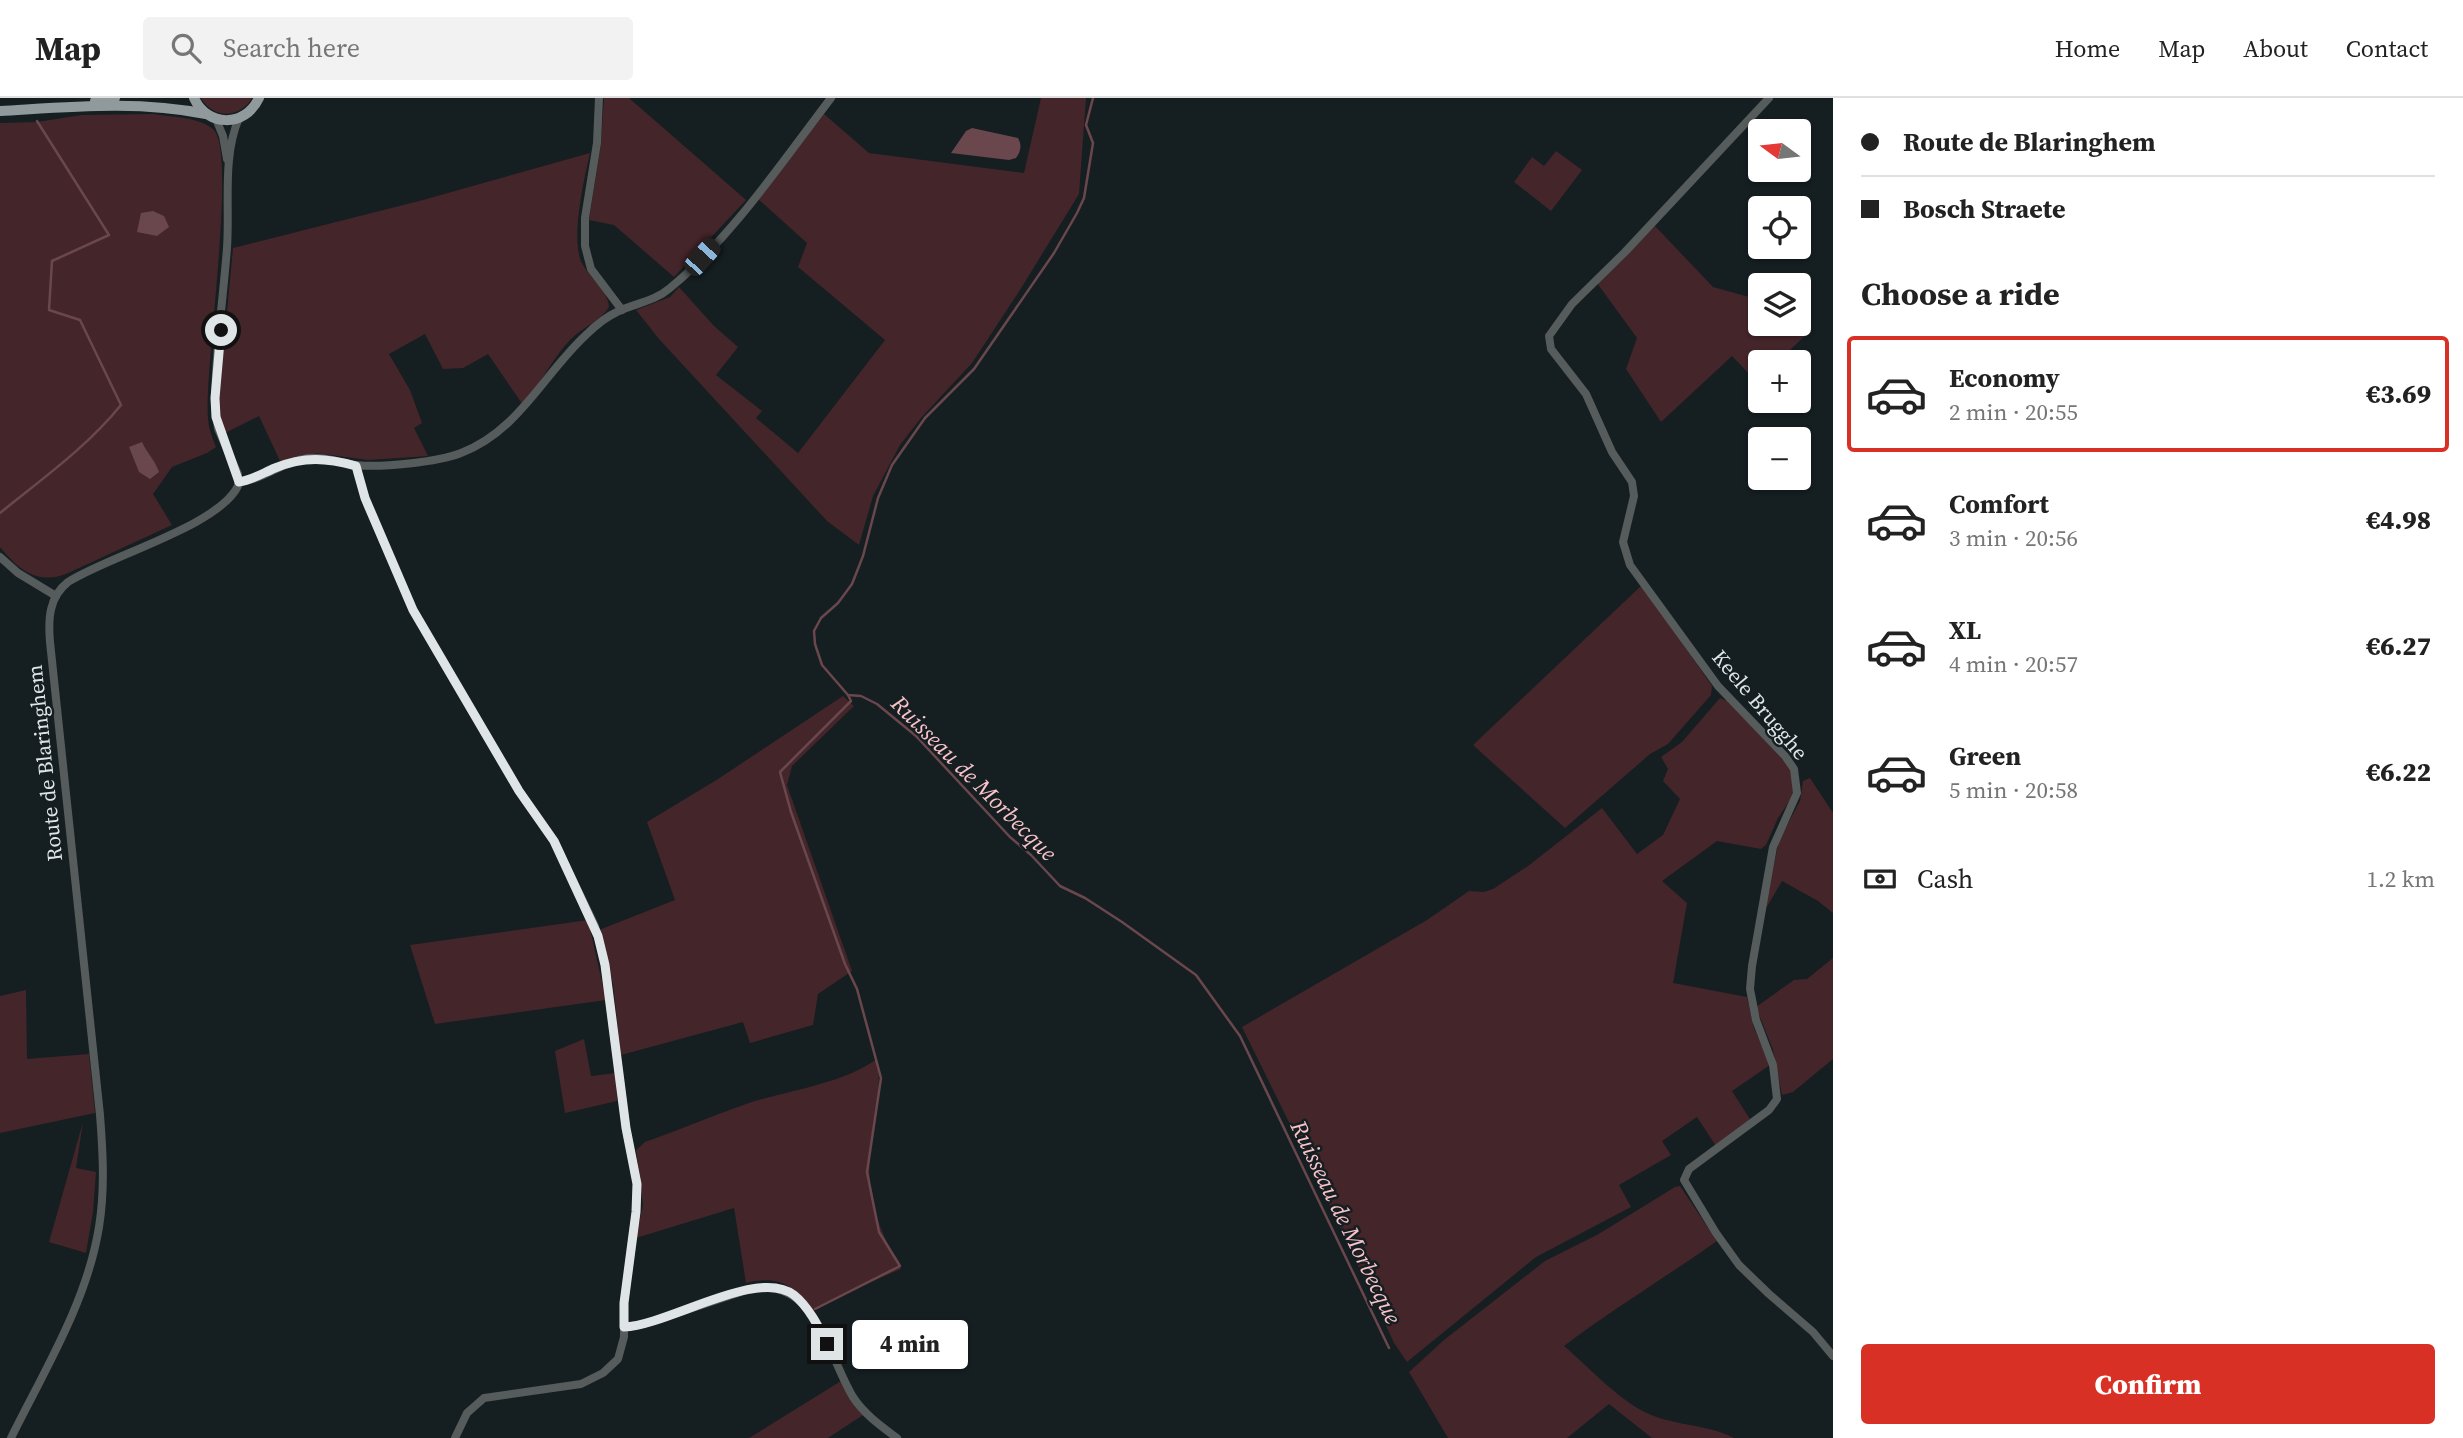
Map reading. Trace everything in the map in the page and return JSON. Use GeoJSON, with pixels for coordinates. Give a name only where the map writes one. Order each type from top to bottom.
{"type":"FeatureCollection","features":[{"type":"Feature","properties":{"kind":"main road"},"geometry":{"type":"LineString","coordinates":[[0,111],[77,105],[115,98]]}},
{"type":"Feature","properties":{"kind":"main road"},"geometry":{"type":"LineString","coordinates":[[194,98],[211,117]]}},
{"type":"Feature","properties":{"kind":"main road"},"geometry":{"type":"LineString","coordinates":[[77,105],[170,109],[229,121],[252,110],[259,98]]}},
{"type":"Feature","properties":{"kind":"street"},"geometry":{"type":"LineString","coordinates":[[599,98],[597,143],[585,218],[586,253],[591,269],[622,310]]}},
{"type":"Feature","properties":{"kind":"street"},"geometry":{"type":"LineString","coordinates":[[239,482],[251,480],[290,462],[309,458],[330,459],[356,466],[438,460],[480,444],[529,402],[567,354],[586,335],[622,310],[662,294],[697,263],[742,212],[831,98]]}},
{"type":"Feature","properties":{"kind":"street","name":"Keele Brugghe"},"geometry":{"type":"LineString","coordinates":[[1769,98],[1572,304],[1553,328],[1549,343],[1553,353],[1590,400],[1609,446],[1632,482],[1634,496],[1623,542],[1630,565],[1715,681],[1785,756],[1796,773],[1796,799],[1773,847],[1750,977],[1751,999],[1773,1065],[1777,1099],[1769,1111],[1689,1169],[1684,1180],[1716,1233],[1740,1265],[1818,1336],[1833,1356]]}},
{"type":"Feature","properties":{"kind":"street"},"geometry":{"type":"LineString","coordinates":[[211,117],[223,136],[229,176]]}},
{"type":"Feature","properties":{"kind":"street"},"geometry":{"type":"LineString","coordinates":[[0,557],[18,573],[56,596],[64,585],[78,576],[212,512],[234,493],[239,482],[238,474],[220,436],[215,411],[228,235],[229,176],[234,134],[239,118]]}},
{"type":"Feature","properties":{"kind":"street"},"geometry":{"type":"LineString","coordinates":[[356,466],[371,514],[413,610],[519,791],[554,841],[598,936],[605,965],[626,1128],[637,1184],[621,1354],[608,1370],[576,1385],[484,1398],[467,1413],[455,1438]]}},
{"type":"Feature","properties":{"kind":"street","name":"Route de Blaringhem"},"geometry":{"type":"LineString","coordinates":[[11,1438],[81,1292],[97,1235],[103,1186],[100,1115],[49,635],[50,614],[56,596]]}},
{"type":"Feature","properties":{"kind":"street"},"geometry":{"type":"LineString","coordinates":[[624,1327],[644,1324],[750,1289],[783,1289],[799,1299],[816,1324],[856,1401],[897,1438]]}},
{"type":"Feature","properties":{"kind":"shaded area"},"geometry":{"type":"Polygon","coordinates":[[[201,98],[252,98],[240,110],[226,114],[212,110],[201,98]]]}},
{"type":"Feature","properties":{"kind":"shaded area"},"geometry":{"type":"Polygon","coordinates":[[[604,98],[629,98],[746,200],[674,277],[614,225],[589,220],[601,144],[604,98]]]}},
{"type":"Feature","properties":{"kind":"shaded area"},"geometry":{"type":"Polygon","coordinates":[[[1041,98],[1086,98],[1079,194],[972,363],[900,445],[873,496],[859,545],[827,521],[659,339],[636,310],[670,297],[679,287],[714,326],[738,347],[716,375],[762,411],[756,418],[798,453],[885,340],[798,267],[807,243],[758,199],[824,114],[869,153],[1024,173],[1041,98]]]}},
{"type":"Feature","properties":{"kind":"shaded area"},"geometry":{"type":"Polygon","coordinates":[[[153,114],[202,122],[214,130],[220,148],[221,220],[208,392],[209,424],[216,447],[172,467],[153,494],[172,525],[66,574],[46,578],[37,576],[21,568],[0,547],[0,123],[37,122],[82,115],[153,114]]]}},
{"type":"Feature","properties":{"kind":"shaded area"},"geometry":{"type":"Polygon","coordinates":[[[972,128],[1018,138],[1018,155],[1009,160],[951,153],[966,131],[972,128]]]}},
{"type":"Feature","properties":{"kind":"shaded area"},"geometry":{"type":"Polygon","coordinates":[[[1556,151],[1582,170],[1551,211],[1514,182],[1532,157],[1544,166],[1556,151]]]}},
{"type":"Feature","properties":{"kind":"shaded area"},"geometry":{"type":"Polygon","coordinates":[[[590,153],[580,208],[578,251],[584,267],[605,295],[609,307],[564,346],[523,405],[488,354],[463,368],[443,369],[425,334],[389,354],[410,390],[422,423],[414,428],[428,456],[368,460],[316,453],[280,461],[259,416],[225,433],[220,420],[219,397],[233,248],[423,200],[590,153]]]}},
{"type":"Feature","properties":{"kind":"shaded area"},"geometry":{"type":"Polygon","coordinates":[[[153,211],[164,216],[169,227],[157,236],[137,232],[141,213],[153,211]]]}},
{"type":"Feature","properties":{"kind":"shaded area"},"geometry":{"type":"Polygon","coordinates":[[[1655,226],[1713,287],[1748,297],[1748,336],[1805,336],[1790,350],[1748,350],[1748,373],[1732,356],[1661,422],[1626,369],[1637,338],[1597,283],[1655,226]]]}},
{"type":"Feature","properties":{"kind":"shaded area"},"geometry":{"type":"Polygon","coordinates":[[[142,442],[159,472],[150,479],[139,472],[129,447],[142,442]]]}},
{"type":"Feature","properties":{"kind":"shaded area"},"geometry":{"type":"Polygon","coordinates":[[[1642,585],[1712,686],[1711,695],[1668,744],[1650,754],[1565,828],[1473,745],[1642,585]]]}},
{"type":"Feature","properties":{"kind":"shaded area"},"geometry":{"type":"Polygon","coordinates":[[[843,696],[854,706],[792,766],[787,785],[852,971],[818,994],[813,1025],[750,1043],[743,1022],[621,1055],[613,984],[599,930],[675,900],[647,822],[718,779],[843,696]]]}},
{"type":"Feature","properties":{"kind":"shaded area"},"geometry":{"type":"Polygon","coordinates":[[[1720,698],[1727,701],[1783,758],[1793,773],[1794,789],[1766,845],[1761,849],[1717,841],[1662,881],[1687,903],[1673,983],[1747,997],[1754,1028],[1770,1065],[1732,1091],[1750,1119],[1716,1146],[1697,1117],[1662,1141],[1671,1155],[1619,1185],[1631,1207],[1536,1257],[1407,1362],[1394,1343],[1242,1027],[1427,920],[1469,891],[1484,892],[1493,889],[1528,866],[1602,808],[1637,854],[1663,835],[1680,799],[1663,781],[1668,769],[1661,757],[1682,742],[1720,698]]]}},
{"type":"Feature","properties":{"kind":"shaded area"},"geometry":{"type":"Polygon","coordinates":[[[1810,778],[1833,813],[1833,913],[1818,901],[1782,881],[1765,910],[1779,840],[1800,801],[1803,781],[1810,778]]]}},
{"type":"Feature","properties":{"kind":"shaded area"},"geometry":{"type":"Polygon","coordinates":[[[588,920],[606,1000],[435,1024],[410,945],[588,920]]]}},
{"type":"Feature","properties":{"kind":"shaded area"},"geometry":{"type":"Polygon","coordinates":[[[1833,958],[1833,1059],[1793,1092],[1782,1095],[1773,1050],[1756,1007],[1794,980],[1807,979],[1833,958]]]}},
{"type":"Feature","properties":{"kind":"shaded area"},"geometry":{"type":"Polygon","coordinates":[[[26,990],[27,1059],[89,1054],[95,1113],[0,1133],[0,996],[26,990]]]}},
{"type":"Feature","properties":{"kind":"shaded area"},"geometry":{"type":"Polygon","coordinates":[[[584,1039],[591,1076],[616,1073],[617,1101],[565,1113],[555,1051],[584,1039]]]}},
{"type":"Feature","properties":{"kind":"shaded area"},"geometry":{"type":"Polygon","coordinates":[[[877,1059],[878,1087],[869,1171],[878,1220],[901,1269],[813,1311],[785,1284],[768,1280],[746,1283],[734,1208],[636,1238],[643,1205],[636,1150],[645,1142],[746,1104],[847,1075],[877,1059]]]}},
{"type":"Feature","properties":{"kind":"shaded area"},"geometry":{"type":"Polygon","coordinates":[[[83,1122],[76,1168],[96,1172],[86,1253],[49,1242],[83,1122]]]}},
{"type":"Feature","properties":{"kind":"shaded area"},"geometry":{"type":"Polygon","coordinates":[[[1680,1186],[1717,1241],[1564,1346],[1616,1392],[1649,1414],[1734,1438],[1652,1438],[1609,1404],[1567,1438],[1448,1438],[1409,1372],[1444,1340],[1545,1261],[1597,1235],[1680,1186]]]}},
{"type":"Feature","properties":{"kind":"shaded area"},"geometry":{"type":"Polygon","coordinates":[[[841,1381],[863,1415],[828,1438],[749,1438],[841,1381]]]}},
{"type":"Feature","properties":{"kind":"waterway","name":"Ruisseau de Morbecque"},"geometry":{"type":"LineString","coordinates":[[1093,98],[1086,125],[1093,143],[1084,198],[1077,213],[1054,253],[974,369],[925,418],[892,465],[878,498],[863,556],[852,584],[838,603],[821,618],[814,631],[815,644],[822,665],[848,695],[861,696],[877,704],[916,736],[1010,837],[1060,886],[1085,898],[1122,922],[1196,975],[1240,1036],[1389,1348]]}},
{"type":"Feature","properties":{"kind":"waterway"},"geometry":{"type":"LineString","coordinates":[[0,513],[79,449],[121,405],[80,320],[49,310],[52,261],[109,235],[37,121]]}},
{"type":"Feature","properties":{"kind":"waterway"},"geometry":{"type":"LineString","coordinates":[[815,1309],[900,1266],[879,1232],[867,1172],[881,1078],[857,989],[845,964],[791,812],[780,772],[851,701],[848,695]]}},
{"type":"Feature","properties":{"kind":"route"},"geometry":{"type":"LineString","coordinates":[[221,330],[216,417],[218,429],[239,482],[251,480],[290,462],[309,458],[330,459],[356,466],[365,498],[413,610],[519,791],[554,841],[595,926],[605,965],[626,1128],[637,1184],[624,1303],[624,1327],[644,1324],[745,1290],[773,1287],[788,1291],[802,1303],[827,1344]]}}]}
